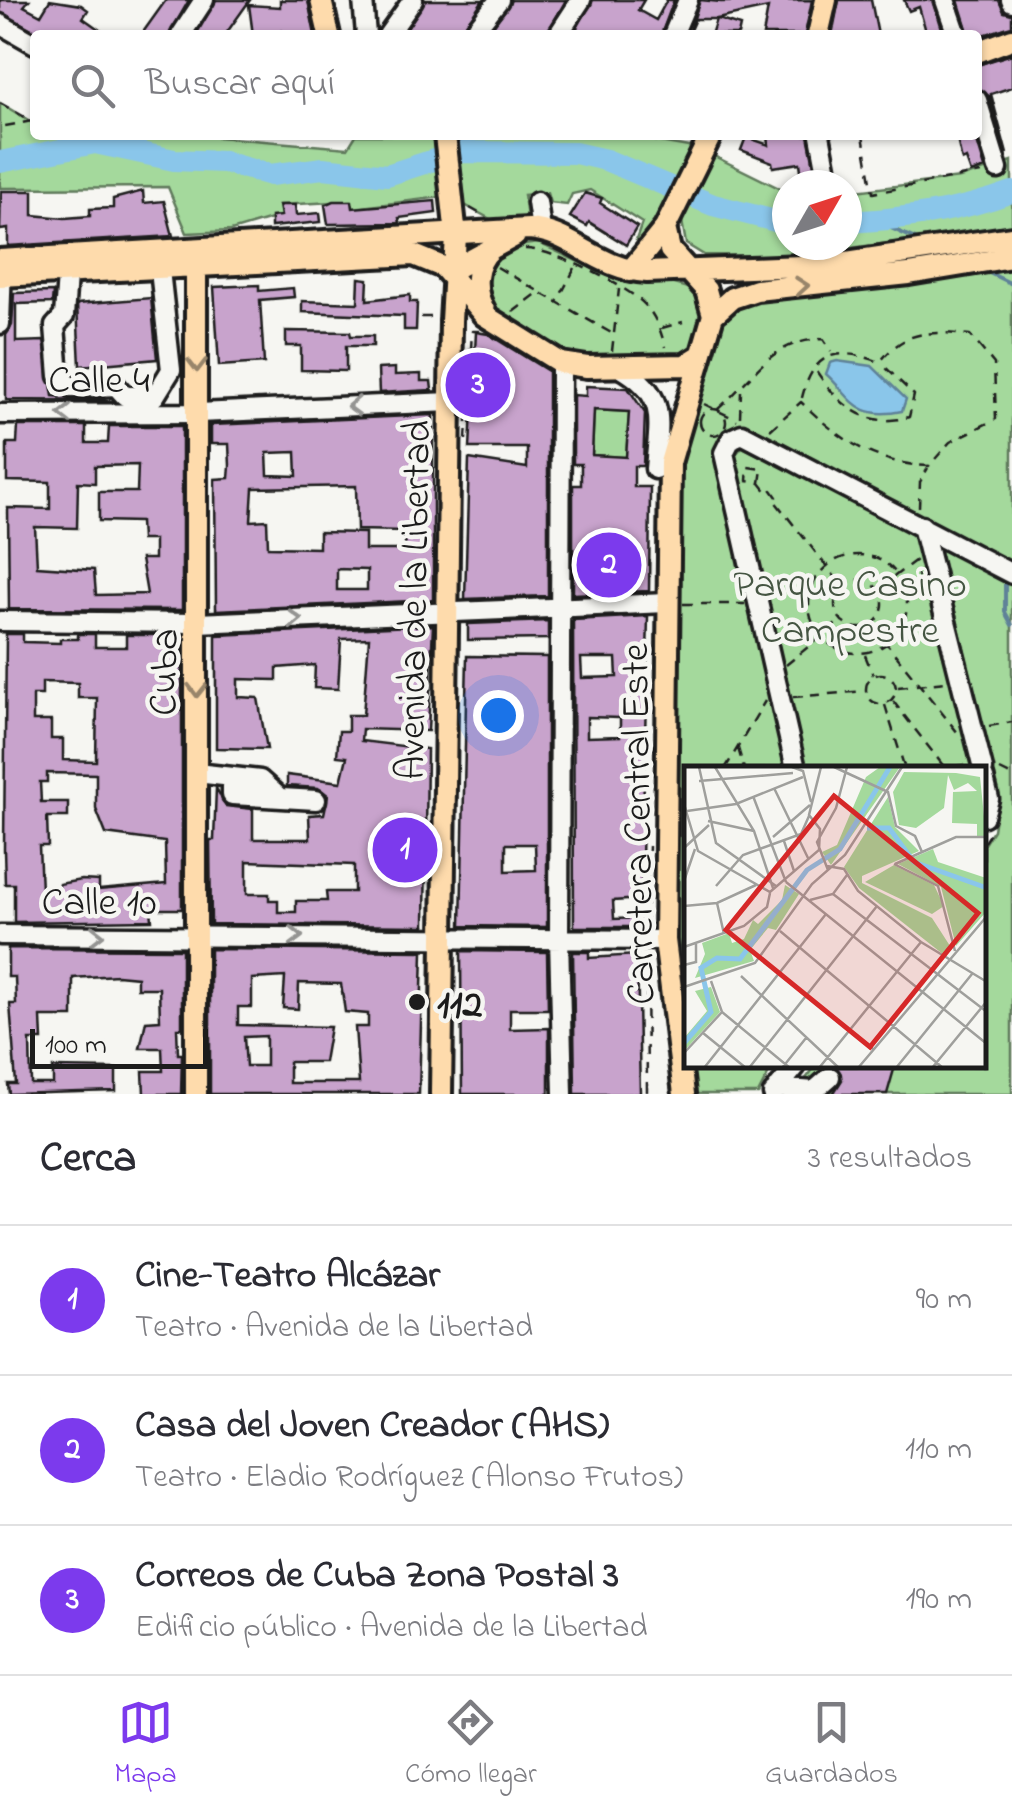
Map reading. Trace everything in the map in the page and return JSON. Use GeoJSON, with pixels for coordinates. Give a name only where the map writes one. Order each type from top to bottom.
{"type":"FeatureCollection","features":[{"type":"Feature","properties":{"kind":"main road"},"geometry":{"type":"LineString","coordinates":[[321,0],[327,30]]}},
{"type":"Feature","properties":{"kind":"main road"},"geometry":{"type":"LineString","coordinates":[[819,30],[826,0]]}},
{"type":"Feature","properties":{"kind":"main road"},"geometry":{"type":"LineString","coordinates":[[982,50],[1012,39]]}},
{"type":"Feature","properties":{"kind":"main road","name":"Avenida de la Libertad"},"geometry":{"type":"LineString","coordinates":[[441,1094],[456,236],[446,140]]}},
{"type":"Feature","properties":{"kind":"main road"},"geometry":{"type":"LineString","coordinates":[[623,276],[668,220],[708,140]]}},
{"type":"Feature","properties":{"kind":"main road"},"geometry":{"type":"LineString","coordinates":[[432,238],[453,201]]}},
{"type":"Feature","properties":{"kind":"main road"},"geometry":{"type":"LineString","coordinates":[[668,220],[670,250],[706,290],[713,315],[732,298],[756,290],[909,274],[1007,257]]}},
{"type":"Feature","properties":{"kind":"main road"},"geometry":{"type":"LineString","coordinates":[[1,268],[67,276],[182,265],[253,248],[456,236],[530,236],[623,276],[684,269],[781,268],[1012,237]]}},
{"type":"Feature","properties":{"kind":"main road"},"geometry":{"type":"LineString","coordinates":[[455,275],[530,236]]}},
{"type":"Feature","properties":{"kind":"main road"},"geometry":{"type":"LineString","coordinates":[[492,254],[477,269],[478,300],[495,322]]}},
{"type":"Feature","properties":{"kind":"main road"},"geometry":{"type":"LineString","coordinates":[[1,268],[414,256],[433,260],[455,275],[495,322],[561,363],[616,368],[685,366],[701,354]]}},
{"type":"Feature","properties":{"kind":"main road","name":"Cuba"},"geometry":{"type":"LineString","coordinates":[[182,265],[197,291],[196,1094]]}},
{"type":"Feature","properties":{"kind":"main road","name":"Carretera Central Este"},"geometry":{"type":"LineString","coordinates":[[684,1093],[656,940],[670,462],[713,315]]}},
{"type":"Feature","properties":{"kind":"main road"},"geometry":{"type":"LineString","coordinates":[[453,346],[469,324],[495,322]]}},
{"type":"Feature","properties":{"kind":"street"},"geometry":{"type":"LineString","coordinates":[[184,30],[204,0]]}},
{"type":"Feature","properties":{"kind":"street"},"geometry":{"type":"LineString","coordinates":[[363,0],[366,30]]}},
{"type":"Feature","properties":{"kind":"street"},"geometry":{"type":"LineString","coordinates":[[475,30],[499,0]]}},
{"type":"Feature","properties":{"kind":"street"},"geometry":{"type":"LineString","coordinates":[[561,30],[580,0]]}},
{"type":"Feature","properties":{"kind":"street"},"geometry":{"type":"LineString","coordinates":[[674,30],[688,0]]}},
{"type":"Feature","properties":{"kind":"street"},"geometry":{"type":"LineString","coordinates":[[946,0],[955,30]]}},
{"type":"Feature","properties":{"kind":"street"},"geometry":{"type":"LineString","coordinates":[[391,30],[405,2]]}},
{"type":"Feature","properties":{"kind":"street"},"geometry":{"type":"LineString","coordinates":[[2,25],[30,41]]}},
{"type":"Feature","properties":{"kind":"street"},"geometry":{"type":"LineString","coordinates":[[982,116],[998,169]]}},
{"type":"Feature","properties":{"kind":"street"},"geometry":{"type":"LineString","coordinates":[[821,140],[827,170]]}},
{"type":"Feature","properties":{"kind":"street"},"geometry":{"type":"LineString","coordinates":[[530,236],[537,202]]}},
{"type":"Feature","properties":{"kind":"street"},"geometry":{"type":"LineString","coordinates":[[67,276],[64,316],[55,326],[59,376],[72,388],[116,386],[125,396],[155,396],[171,370],[182,265]]}},
{"type":"Feature","properties":{"kind":"street"},"geometry":{"type":"LineString","coordinates":[[0,324],[1,268]]}},
{"type":"Feature","properties":{"kind":"street"},"geometry":{"type":"LineString","coordinates":[[561,363],[559,938],[563,1094]]}},
{"type":"Feature","properties":{"kind":"street"},"geometry":{"type":"LineString","coordinates":[[616,368],[653,392],[657,404],[655,469]]}},
{"type":"Feature","properties":{"kind":"street","name":"Calle 4"},"geometry":{"type":"LineString","coordinates":[[0,414],[198,413],[451,402]]}},
{"type":"Feature","properties":{"kind":"street"},"geometry":{"type":"LineString","coordinates":[[795,766],[724,452],[736,435],[762,444],[1012,574]]}},
{"type":"Feature","properties":{"kind":"street"},"geometry":{"type":"LineString","coordinates":[[922,526],[984,766]]}},
{"type":"Feature","properties":{"kind":"street"},"geometry":{"type":"LineString","coordinates":[[0,621],[198,623],[667,603]]}},
{"type":"Feature","properties":{"kind":"street"},"geometry":{"type":"LineString","coordinates":[[196,773],[260,780],[280,798],[316,800]]}},
{"type":"Feature","properties":{"kind":"street","name":"Calle 10"},"geometry":{"type":"LineString","coordinates":[[0,934],[656,940]]}},
{"type":"Feature","properties":{"kind":"street"},"geometry":{"type":"LineString","coordinates":[[783,1079],[814,1091],[830,1078]]}},
{"type":"Feature","properties":{"kind":"path"},"geometry":{"type":"LineString","coordinates":[[0,103],[30,118]]}},
{"type":"Feature","properties":{"kind":"path"},"geometry":{"type":"LineString","coordinates":[[0,126],[30,121]]}},
{"type":"Feature","properties":{"kind":"path"},"geometry":{"type":"LineString","coordinates":[[864,140],[874,193],[998,169]]}},
{"type":"Feature","properties":{"kind":"path"},"geometry":{"type":"LineString","coordinates":[[530,236],[538,248],[577,266],[623,276],[661,328],[669,366]]}},
{"type":"Feature","properties":{"kind":"path"},"geometry":{"type":"LineString","coordinates":[[492,254],[539,292],[614,334]]}},
{"type":"Feature","properties":{"kind":"path"},"geometry":{"type":"LineString","coordinates":[[557,302],[577,266]]}},
{"type":"Feature","properties":{"kind":"path"},"geometry":{"type":"LineString","coordinates":[[616,368],[614,334],[623,276]]}},
{"type":"Feature","properties":{"kind":"path"},"geometry":{"type":"LineString","coordinates":[[466,440],[472,330],[495,322],[539,292]]}},
{"type":"Feature","properties":{"kind":"path"},"geometry":{"type":"LineString","coordinates":[[421,317],[438,318]]}},
{"type":"Feature","properties":{"kind":"path"},"geometry":{"type":"LineString","coordinates":[[661,328],[683,322]]}},
{"type":"Feature","properties":{"kind":"path"},"geometry":{"type":"LineString","coordinates":[[880,362],[897,340],[930,332],[970,336],[994,364],[996,419],[950,442],[929,466],[920,482],[922,526]]}},
{"type":"Feature","properties":{"kind":"path"},"geometry":{"type":"LineString","coordinates":[[716,410],[726,419],[725,427],[710,435],[700,420],[704,412],[716,410],[741,389],[772,353],[798,340],[824,339],[832,352]]}},
{"type":"Feature","properties":{"kind":"path"},"geometry":{"type":"LineString","coordinates":[[762,444],[780,418],[801,402],[816,370],[822,358],[832,352],[852,352],[880,362],[914,394],[908,417],[888,423],[868,420],[836,400],[816,370]]}},
{"type":"Feature","properties":{"kind":"path"},"geometry":{"type":"LineString","coordinates":[[740,419],[741,389]]}},
{"type":"Feature","properties":{"kind":"path"},"geometry":{"type":"LineString","coordinates":[[801,402],[845,444],[902,465],[929,466]]}},
{"type":"Feature","properties":{"kind":"path"},"geometry":{"type":"LineString","coordinates":[[760,483],[768,493],[772,490],[777,497],[774,500],[843,587]]}},
{"type":"Feature","properties":{"kind":"path"},"geometry":{"type":"LineString","coordinates":[[878,589],[923,554]]}},
{"type":"Feature","properties":{"kind":"path"},"geometry":{"type":"LineString","coordinates":[[862,555],[882,561],[898,574],[906,592],[907,612],[900,631],[888,644],[865,653],[836,649],[820,636],[809,609],[810,594],[827,566],[862,555]]}},
{"type":"Feature","properties":{"kind":"path"},"geometry":{"type":"LineString","coordinates":[[864,581],[878,589],[884,605],[872,625],[858,629],[841,620],[836,601],[843,587],[864,581]]}},
{"type":"Feature","properties":{"kind":"path"},"geometry":{"type":"LineString","coordinates":[[667,603],[756,604]]}},
{"type":"Feature","properties":{"kind":"path"},"geometry":{"type":"LineString","coordinates":[[727,766],[777,689],[780,670],[841,620]]}},
{"type":"Feature","properties":{"kind":"path"},"geometry":{"type":"LineString","coordinates":[[872,625],[959,734]]}},
{"type":"Feature","properties":{"kind":"path"},"geometry":{"type":"LineString","coordinates":[[865,653],[873,676],[866,691]]}},
{"type":"Feature","properties":{"kind":"path"},"geometry":{"type":"LineString","coordinates":[[866,691],[871,700],[884,704],[892,700],[896,687],[889,676],[873,676]]}},
{"type":"Feature","properties":{"kind":"path"},"geometry":{"type":"LineString","coordinates":[[896,687],[960,680]]}},
{"type":"Feature","properties":{"kind":"path"},"geometry":{"type":"LineString","coordinates":[[777,689],[866,691]]}},
{"type":"Feature","properties":{"kind":"path"},"geometry":{"type":"LineString","coordinates":[[892,700],[941,766]]}},
{"type":"Feature","properties":{"kind":"path"},"geometry":{"type":"LineString","coordinates":[[884,704],[905,766]]}},
{"type":"Feature","properties":{"kind":"path"},"geometry":{"type":"LineString","coordinates":[[982,727],[1012,722]]}},
{"type":"Feature","properties":{"kind":"path"},"geometry":{"type":"LineString","coordinates":[[738,746],[743,766]]}},
{"type":"Feature","properties":{"kind":"path"},"geometry":{"type":"LineString","coordinates":[[987,770],[1012,776]]}},
{"type":"Feature","properties":{"kind":"path"},"geometry":{"type":"LineString","coordinates":[[647,1094],[656,940]]}},
{"type":"Feature","properties":{"kind":"green space"},"geometry":{"type":"Polygon","coordinates":[[[0,103],[30,121],[30,140],[253,140],[348,148],[353,140],[433,140],[442,197],[353,208],[351,201],[280,205],[281,216],[231,231],[187,233],[168,187],[0,188],[0,103]]]}},
{"type":"Feature","properties":{"kind":"green space"},"geometry":{"type":"Polygon","coordinates":[[[456,140],[649,140],[694,148],[645,245],[636,240],[642,223],[590,190],[572,194],[567,205],[550,203],[547,193],[524,195],[527,218],[494,221],[463,204],[456,140]]]}},
{"type":"Feature","properties":{"kind":"green space"},"geometry":{"type":"Polygon","coordinates":[[[712,155],[772,185],[772,256],[704,255],[686,244],[682,221],[712,155]]]}},
{"type":"Feature","properties":{"kind":"green space"},"geometry":{"type":"Polygon","coordinates":[[[1012,161],[1012,227],[862,247],[862,190],[960,178],[1012,161]]]}},
{"type":"Feature","properties":{"kind":"green space"},"geometry":{"type":"Polygon","coordinates":[[[539,243],[619,281],[667,282],[691,289],[703,313],[694,342],[688,349],[665,357],[608,359],[565,353],[531,336],[509,321],[484,294],[489,262],[508,247],[539,243]]]}},
{"type":"Feature","properties":{"kind":"green space","name":"Parque Casino Campestre"},"geometry":{"type":"Polygon","coordinates":[[[1012,269],[1012,564],[746,424],[742,434],[716,450],[788,766],[684,766],[684,1020],[675,942],[674,866],[675,625],[682,455],[723,318],[729,310],[758,298],[853,291],[1012,269]]]}},
{"type":"Feature","properties":{"kind":"green space"},"geometry":{"type":"Polygon","coordinates":[[[594,410],[629,412],[626,457],[592,455],[594,410]]]}},
{"type":"Feature","properties":{"kind":"green space","name":"Parque Casino Campestre"},"geometry":{"type":"Polygon","coordinates":[[[742,447],[918,533],[973,766],[804,766],[731,460],[742,447]]]}},
{"type":"Feature","properties":{"kind":"green space"},"geometry":{"type":"Polygon","coordinates":[[[939,546],[1012,585],[1012,1094],[794,1094],[813,1069],[987,1069],[987,839],[993,830],[999,791],[939,546]]]}},
{"type":"Feature","properties":{"kind":"green space"},"geometry":{"type":"Polygon","coordinates":[[[691,1069],[771,1069],[758,1094],[697,1094],[691,1069]]]}},
{"type":"Feature","properties":{"kind":"water"},"geometry":{"type":"Polygon","coordinates":[[[830,363],[872,366],[906,399],[902,411],[874,413],[856,405],[826,374],[830,363]]]}},
{"type":"Feature","properties":{"kind":"building"},"geometry":{"type":"Polygon","coordinates":[[[0,0],[29,0],[24,6],[41,15],[50,0],[81,5],[88,10],[83,18],[100,30],[34,30],[0,12],[0,0]]]}},
{"type":"Feature","properties":{"kind":"building"},"geometry":{"type":"Polygon","coordinates":[[[166,0],[189,0],[172,30],[145,30],[166,0]]]}},
{"type":"Feature","properties":{"kind":"building"},"geometry":{"type":"Polygon","coordinates":[[[216,0],[250,0],[229,30],[199,30],[216,0]]]}},
{"type":"Feature","properties":{"kind":"building"},"geometry":{"type":"Polygon","coordinates":[[[280,0],[308,0],[314,30],[252,30],[249,5],[280,7],[280,0]]]}},
{"type":"Feature","properties":{"kind":"building"},"geometry":{"type":"Polygon","coordinates":[[[425,0],[483,0],[462,30],[406,30],[425,0]]]}},
{"type":"Feature","properties":{"kind":"building"},"geometry":{"type":"Polygon","coordinates":[[[511,0],[566,0],[549,30],[490,30],[511,0]]]}},
{"type":"Feature","properties":{"kind":"building"},"geometry":{"type":"Polygon","coordinates":[[[593,0],[644,0],[638,10],[656,20],[667,0],[674,0],[663,30],[576,30],[593,0]]]}},
{"type":"Feature","properties":{"kind":"building"},"geometry":{"type":"Polygon","coordinates":[[[700,0],[812,0],[806,30],[764,30],[768,8],[717,19],[740,26],[739,30],[713,30],[716,19],[695,19],[690,30],[700,0]]]}},
{"type":"Feature","properties":{"kind":"building"},"geometry":{"type":"Polygon","coordinates":[[[839,0],[871,0],[877,30],[833,30],[839,0]]]}},
{"type":"Feature","properties":{"kind":"building"},"geometry":{"type":"Polygon","coordinates":[[[904,0],[933,0],[942,30],[926,30],[919,7],[909,11],[904,0]]]}},
{"type":"Feature","properties":{"kind":"building"},"geometry":{"type":"Polygon","coordinates":[[[958,0],[999,0],[1004,12],[1012,14],[1012,26],[982,35],[982,30],[967,30],[958,0]]]}},
{"type":"Feature","properties":{"kind":"building"},"geometry":{"type":"Polygon","coordinates":[[[1012,54],[1012,87],[991,94],[1007,154],[989,96],[982,91],[982,63],[1012,54]]]}},
{"type":"Feature","properties":{"kind":"building"},"geometry":{"type":"Polygon","coordinates":[[[745,140],[769,145],[768,140],[809,140],[815,170],[801,170],[800,163],[773,167],[772,162],[741,150],[745,140]]]}},
{"type":"Feature","properties":{"kind":"building"},"geometry":{"type":"Polygon","coordinates":[[[957,140],[977,140],[985,168],[971,173],[966,159],[962,161],[957,140]]]}},
{"type":"Feature","properties":{"kind":"building"},"geometry":{"type":"Polygon","coordinates":[[[1,191],[33,191],[33,215],[65,218],[90,216],[90,209],[113,208],[113,199],[143,191],[144,203],[164,201],[173,236],[8,246],[8,229],[0,230],[1,191]]]}},
{"type":"Feature","properties":{"kind":"building"},"geometry":{"type":"Polygon","coordinates":[[[585,193],[602,198],[600,203],[637,227],[626,245],[589,222],[587,226],[570,217],[585,193]]]}},
{"type":"Feature","properties":{"kind":"building"},"geometry":{"type":"Polygon","coordinates":[[[352,201],[353,208],[435,201],[436,213],[399,218],[400,223],[328,224],[325,205],[352,201]]]}},
{"type":"Feature","properties":{"kind":"building"},"geometry":{"type":"Polygon","coordinates":[[[279,205],[295,205],[296,215],[320,213],[321,222],[271,227],[271,217],[281,216],[279,205]]]}},
{"type":"Feature","properties":{"kind":"building"},"geometry":{"type":"Polygon","coordinates":[[[359,278],[368,279],[367,300],[410,295],[410,302],[417,302],[416,330],[404,330],[404,316],[302,312],[302,301],[358,303],[359,278]]]}},
{"type":"Feature","properties":{"kind":"building"},"geometry":{"type":"Polygon","coordinates":[[[259,285],[259,291],[293,288],[294,297],[260,300],[264,363],[219,366],[214,287],[259,285]]]}},
{"type":"Feature","properties":{"kind":"building"},"geometry":{"type":"Polygon","coordinates":[[[53,292],[52,303],[16,304],[16,342],[44,341],[53,396],[113,401],[6,400],[6,335],[12,325],[14,293],[53,292]]]}},
{"type":"Feature","properties":{"kind":"building"},"geometry":{"type":"Polygon","coordinates":[[[151,298],[157,359],[80,366],[77,304],[151,298]]]}},
{"type":"Feature","properties":{"kind":"building"},"geometry":{"type":"Polygon","coordinates":[[[286,331],[350,332],[351,336],[373,336],[373,346],[346,346],[346,371],[301,370],[301,346],[286,346],[286,331]]]}},
{"type":"Feature","properties":{"kind":"building"},"geometry":{"type":"Polygon","coordinates":[[[476,332],[488,334],[548,371],[548,596],[465,599],[469,459],[527,468],[527,448],[470,448],[476,332]]]}},
{"type":"Feature","properties":{"kind":"building"},"geometry":{"type":"Polygon","coordinates":[[[395,368],[395,375],[421,374],[421,381],[431,381],[432,390],[379,393],[378,369],[395,368]]]}},
{"type":"Feature","properties":{"kind":"building"},"geometry":{"type":"Polygon","coordinates":[[[586,386],[628,388],[645,413],[643,466],[634,466],[634,487],[650,487],[649,591],[573,594],[573,485],[581,485],[581,464],[573,464],[573,395],[586,396],[586,386]],[[594,410],[592,455],[626,457],[629,412],[594,410]]]}},
{"type":"Feature","properties":{"kind":"building"},"geometry":{"type":"Polygon","coordinates":[[[433,415],[433,600],[216,610],[215,479],[229,478],[230,466],[229,444],[211,444],[211,425],[433,415]],[[296,452],[267,453],[268,475],[297,476],[296,452]],[[356,486],[253,488],[251,521],[267,520],[268,547],[319,548],[319,532],[365,533],[365,550],[405,550],[405,531],[357,530],[356,486]],[[337,569],[337,590],[367,590],[367,570],[337,569]]]}},
{"type":"Feature","properties":{"kind":"building"},"geometry":{"type":"Polygon","coordinates":[[[18,426],[86,426],[86,443],[108,443],[109,426],[182,426],[182,610],[9,609],[8,508],[50,509],[50,482],[7,481],[7,443],[17,443],[18,426]],[[138,465],[95,466],[95,483],[78,482],[77,528],[35,527],[37,566],[94,570],[96,595],[147,594],[141,559],[154,559],[154,540],[141,540],[140,522],[99,521],[99,492],[137,492],[138,465]]]}},
{"type":"Feature","properties":{"kind":"building"},"geometry":{"type":"Polygon","coordinates":[[[648,616],[641,899],[613,901],[614,919],[641,918],[641,927],[574,927],[573,620],[648,616]],[[581,658],[582,678],[617,677],[616,658],[581,658]],[[587,717],[587,737],[620,736],[620,718],[587,717]]]}},
{"type":"Feature","properties":{"kind":"building"},"geometry":{"type":"Polygon","coordinates":[[[548,621],[548,639],[468,640],[468,624],[548,621]]]}},
{"type":"Feature","properties":{"kind":"building"},"geometry":{"type":"Polygon","coordinates":[[[433,625],[428,731],[362,729],[361,741],[427,749],[425,926],[211,924],[210,840],[214,840],[216,788],[226,806],[253,809],[253,839],[310,839],[309,815],[324,814],[328,795],[318,788],[287,786],[287,775],[341,782],[347,757],[337,756],[339,731],[348,731],[348,715],[363,715],[369,638],[341,639],[338,689],[314,688],[315,665],[277,668],[277,680],[238,679],[238,697],[258,698],[267,749],[216,748],[216,635],[433,625]],[[247,861],[247,894],[269,894],[269,900],[278,900],[278,912],[296,912],[296,901],[327,901],[326,892],[354,892],[354,865],[247,861]]]}},
{"type":"Feature","properties":{"kind":"building"},"geometry":{"type":"Polygon","coordinates":[[[6,634],[23,634],[23,642],[60,643],[60,639],[78,639],[78,634],[95,634],[95,647],[126,647],[126,635],[182,635],[182,909],[151,909],[152,920],[14,922],[14,884],[5,884],[6,634]],[[42,682],[42,695],[33,695],[33,721],[51,721],[51,739],[63,739],[63,760],[96,761],[97,698],[78,698],[78,683],[42,682]],[[47,773],[47,782],[40,782],[41,802],[68,802],[68,817],[47,817],[48,846],[39,846],[41,891],[59,891],[59,884],[81,880],[99,881],[99,890],[166,884],[165,842],[106,834],[96,809],[96,774],[47,773]]]}},
{"type":"Feature","properties":{"kind":"building"},"geometry":{"type":"Polygon","coordinates":[[[467,656],[547,657],[547,927],[461,926],[467,656]],[[506,844],[506,871],[536,870],[535,844],[506,844]]]}},
{"type":"Feature","properties":{"kind":"building"},"geometry":{"type":"Polygon","coordinates":[[[8,948],[182,949],[182,1028],[177,1028],[178,1054],[182,1054],[181,1094],[144,1094],[143,1071],[163,1071],[162,1048],[140,1048],[146,1021],[160,1020],[159,988],[137,988],[137,977],[117,975],[73,978],[73,1017],[41,1017],[42,1040],[30,1040],[31,1084],[53,1084],[53,1068],[116,1069],[116,1091],[9,1094],[8,1084],[16,1084],[10,1004],[16,1004],[15,977],[8,977],[8,948]]]}},
{"type":"Feature","properties":{"kind":"building"},"geometry":{"type":"Polygon","coordinates":[[[210,949],[423,951],[419,1094],[210,1094],[210,949]],[[285,977],[252,979],[252,1007],[238,1007],[238,1025],[330,1027],[324,1062],[289,1062],[289,1083],[359,1083],[355,1027],[368,1027],[368,1014],[345,1012],[341,984],[299,983],[298,1009],[283,1008],[285,977]],[[266,1036],[244,1037],[246,1066],[266,1066],[266,1036]]]}},
{"type":"Feature","properties":{"kind":"building"},"geometry":{"type":"Polygon","coordinates":[[[461,951],[547,952],[548,1009],[510,1009],[510,1029],[549,1028],[549,1094],[462,1094],[461,951]]]}},
{"type":"Feature","properties":{"kind":"building"},"geometry":{"type":"Polygon","coordinates":[[[573,952],[589,952],[589,958],[637,955],[640,1094],[575,1094],[573,952]]]}},
{"type":"Feature","properties":{"kind":"building"},"geometry":{"type":"Polygon","coordinates":[[[837,1069],[894,1069],[887,1094],[833,1094],[842,1080],[837,1069]]]}},
{"type":"Feature","properties":{"kind":"waterway"},"geometry":{"type":"LineString","coordinates":[[0,162],[95,143],[174,160],[224,162],[270,175],[323,168],[387,175],[459,152],[575,153],[606,160],[713,205],[772,220]]}},
{"type":"Feature","properties":{"kind":"waterway"},"geometry":{"type":"LineString","coordinates":[[862,221],[931,213],[1012,192]]}},
{"type":"Feature","properties":{"kind":"waterway"},"geometry":{"type":"LineString","coordinates":[[875,221],[922,242]]}},
{"type":"Feature","properties":{"kind":"waterway"},"geometry":{"type":"LineString","coordinates":[[985,271],[1012,284]]}},
{"type":"Feature","properties":{"kind":"waterway"},"geometry":{"type":"LineString","coordinates":[[1005,577],[1005,612],[1012,625]]}},
{"type":"Feature","properties":{"kind":"place","name":"Correos de Cuba Zona Postal 3"},"geometry":{"type":"Point","coordinates":[478,385]}},
{"type":"Feature","properties":{"kind":"place","name":"Casa del Joven Creador (AHS)"},"geometry":{"type":"Point","coordinates":[609,565]}},
{"type":"Feature","properties":{"kind":"place","name":"Cine-Teatro Alcázar"},"geometry":{"type":"Point","coordinates":[405,850]}},
{"type":"Feature","properties":{"kind":"place","name":"112"},"geometry":{"type":"Point","coordinates":[417,1002]}}]}
